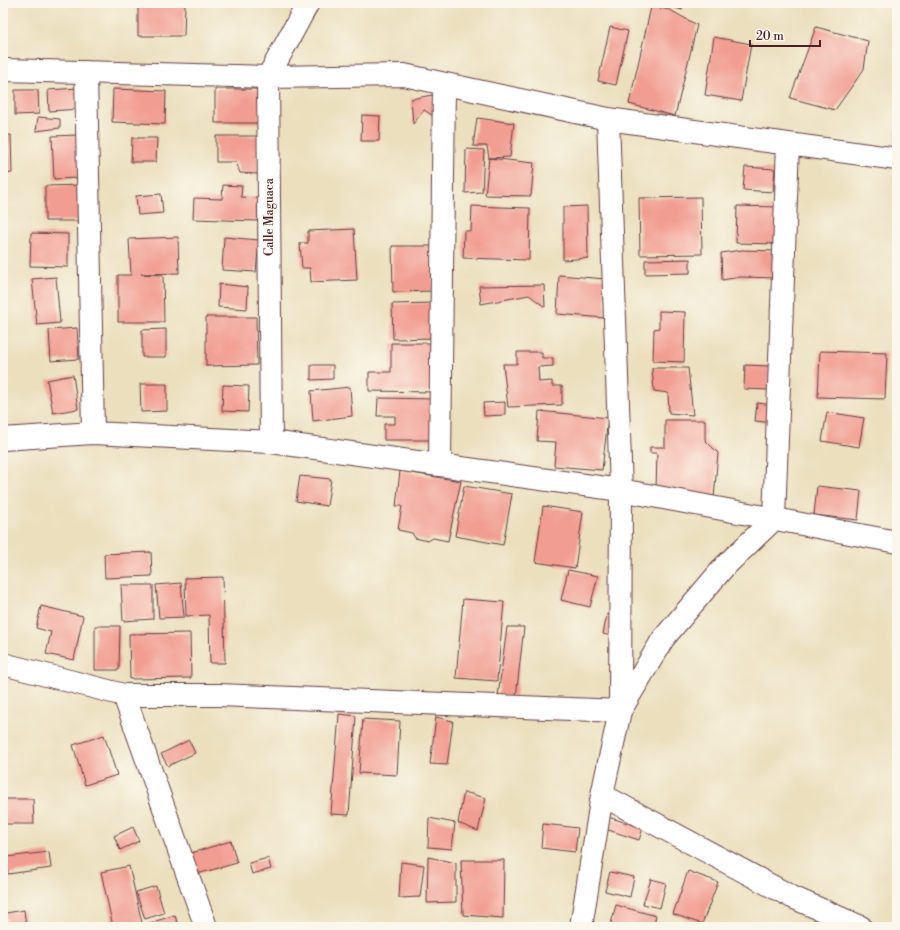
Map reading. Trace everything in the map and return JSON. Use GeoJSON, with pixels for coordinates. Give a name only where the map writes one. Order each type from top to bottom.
{"type":"FeatureCollection","features":[{"type":"Feature","properties":{"kind":"street","name":"Calle Maguaca"},"geometry":{"type":"LineString","coordinates":[[271,442],[268,77],[308,3]]}},
{"type":"Feature","properties":{"kind":"street"},"geometry":{"type":"LineString","coordinates":[[3,70],[268,77],[404,75],[608,119],[897,159]]}},
{"type":"Feature","properties":{"kind":"street"},"geometry":{"type":"LineString","coordinates":[[86,72],[93,433]]}},
{"type":"Feature","properties":{"kind":"street"},"geometry":{"type":"LineString","coordinates":[[440,464],[444,84]]}},
{"type":"Feature","properties":{"kind":"street"},"geometry":{"type":"LineString","coordinates":[[581,927],[602,795],[620,711],[621,490],[608,119]]}},
{"type":"Feature","properties":{"kind":"street"},"geometry":{"type":"LineString","coordinates":[[620,711],[663,639],[724,567],[774,519],[788,144]]}},
{"type":"Feature","properties":{"kind":"street"},"geometry":{"type":"LineString","coordinates":[[3,439],[93,433],[271,442],[621,490],[897,542]]}},
{"type":"Feature","properties":{"kind":"street"},"geometry":{"type":"LineString","coordinates":[[3,664],[124,695],[226,695],[620,711]]}},
{"type":"Feature","properties":{"kind":"street"},"geometry":{"type":"LineString","coordinates":[[124,695],[206,927]]}},
{"type":"Feature","properties":{"kind":"street"},"geometry":{"type":"LineString","coordinates":[[602,795],[792,897],[861,927]]}},
{"type":"Feature","properties":{"kind":"building"},"geometry":{"type":"Polygon","coordinates":[[[138,3],[185,3],[184,36],[138,36],[138,3]]]}},
{"type":"Feature","properties":{"kind":"building"},"geometry":{"type":"Polygon","coordinates":[[[660,3],[684,3],[682,10],[660,3]]]}},
{"type":"Feature","properties":{"kind":"building"},"geometry":{"type":"Polygon","coordinates":[[[651,7],[670,10],[697,25],[675,116],[629,104],[651,7]]]}},
{"type":"Feature","properties":{"kind":"building"},"geometry":{"type":"Polygon","coordinates":[[[610,27],[628,31],[616,85],[598,81],[610,27]]]}},
{"type":"Feature","properties":{"kind":"building"},"geometry":{"type":"Polygon","coordinates":[[[816,27],[868,41],[864,69],[835,110],[790,98],[816,27]]]}},
{"type":"Feature","properties":{"kind":"building"},"geometry":{"type":"Polygon","coordinates":[[[714,37],[751,44],[741,101],[705,95],[714,37]]]}},
{"type":"Feature","properties":{"kind":"building"},"geometry":{"type":"Polygon","coordinates":[[[78,88],[80,109],[49,111],[48,90],[78,88]]]}},
{"type":"Feature","properties":{"kind":"building"},"geometry":{"type":"Polygon","coordinates":[[[113,89],[166,91],[165,124],[112,122],[113,89]]]}},
{"type":"Feature","properties":{"kind":"building"},"geometry":{"type":"Polygon","coordinates":[[[215,89],[260,89],[259,123],[215,123],[215,89]]]}},
{"type":"Feature","properties":{"kind":"building"},"geometry":{"type":"Polygon","coordinates":[[[15,90],[38,90],[39,114],[15,115],[15,90]]]}},
{"type":"Feature","properties":{"kind":"building"},"geometry":{"type":"Polygon","coordinates":[[[432,95],[444,123],[424,110],[413,124],[411,99],[432,95]]]}},
{"type":"Feature","properties":{"kind":"building"},"geometry":{"type":"Polygon","coordinates":[[[362,115],[380,116],[379,141],[361,141],[362,115]]]}},
{"type":"Feature","properties":{"kind":"building"},"geometry":{"type":"Polygon","coordinates":[[[38,117],[60,119],[60,128],[36,131],[38,117]]]}},
{"type":"Feature","properties":{"kind":"building"},"geometry":{"type":"Polygon","coordinates":[[[477,118],[514,123],[510,157],[489,158],[487,146],[473,146],[477,118]]]}},
{"type":"Feature","properties":{"kind":"building"},"geometry":{"type":"Polygon","coordinates":[[[896,127],[897,147],[894,147],[896,127]]]}},
{"type":"Feature","properties":{"kind":"building"},"geometry":{"type":"Polygon","coordinates":[[[11,135],[12,173],[3,174],[3,136],[11,135]]]}},
{"type":"Feature","properties":{"kind":"building"},"geometry":{"type":"Polygon","coordinates":[[[78,135],[80,178],[54,179],[52,136],[78,135]]]}},
{"type":"Feature","properties":{"kind":"building"},"geometry":{"type":"Polygon","coordinates":[[[216,136],[258,136],[258,174],[240,173],[236,162],[216,162],[216,136]]]}},
{"type":"Feature","properties":{"kind":"building"},"geometry":{"type":"Polygon","coordinates":[[[132,138],[157,138],[156,162],[131,162],[132,138]]]}},
{"type":"Feature","properties":{"kind":"building"},"geometry":{"type":"Polygon","coordinates":[[[466,149],[484,150],[482,192],[465,193],[466,149]]]}},
{"type":"Feature","properties":{"kind":"building"},"geometry":{"type":"Polygon","coordinates":[[[489,158],[534,163],[531,196],[485,195],[489,158]]]}},
{"type":"Feature","properties":{"kind":"building"},"geometry":{"type":"Polygon","coordinates":[[[745,167],[775,169],[773,192],[743,190],[745,167]]]}},
{"type":"Feature","properties":{"kind":"building"},"geometry":{"type":"Polygon","coordinates":[[[82,185],[82,221],[45,221],[45,186],[82,185]]]}},
{"type":"Feature","properties":{"kind":"building"},"geometry":{"type":"Polygon","coordinates":[[[223,185],[242,186],[241,197],[258,198],[258,221],[193,219],[194,198],[222,199],[223,185]]]}},
{"type":"Feature","properties":{"kind":"building"},"geometry":{"type":"Polygon","coordinates":[[[161,194],[163,213],[138,215],[136,196],[161,194]]]}},
{"type":"Feature","properties":{"kind":"building"},"geometry":{"type":"Polygon","coordinates":[[[701,197],[702,254],[640,255],[639,198],[701,197]]]}},
{"type":"Feature","properties":{"kind":"building"},"geometry":{"type":"Polygon","coordinates":[[[472,206],[530,208],[529,260],[463,258],[464,231],[471,231],[472,206]]]}},
{"type":"Feature","properties":{"kind":"building"},"geometry":{"type":"Polygon","coordinates":[[[587,206],[588,258],[563,260],[563,207],[587,206]]]}},
{"type":"Feature","properties":{"kind":"building"},"geometry":{"type":"Polygon","coordinates":[[[737,206],[779,207],[778,244],[736,243],[737,206]]]}},
{"type":"Feature","properties":{"kind":"building"},"geometry":{"type":"Polygon","coordinates":[[[354,229],[357,280],[311,282],[310,268],[302,268],[300,243],[308,243],[308,231],[354,229]]]}},
{"type":"Feature","properties":{"kind":"building"},"geometry":{"type":"Polygon","coordinates":[[[31,233],[68,234],[68,267],[30,266],[31,233]]]}},
{"type":"Feature","properties":{"kind":"building"},"geometry":{"type":"Polygon","coordinates":[[[178,237],[179,273],[141,274],[163,275],[164,322],[118,322],[118,275],[131,275],[129,239],[178,237]]]}},
{"type":"Feature","properties":{"kind":"building"},"geometry":{"type":"Polygon","coordinates":[[[224,237],[259,240],[256,272],[222,270],[224,237]]]}},
{"type":"Feature","properties":{"kind":"building"},"geometry":{"type":"Polygon","coordinates":[[[392,246],[432,246],[433,291],[393,292],[392,246]]]}},
{"type":"Feature","properties":{"kind":"building"},"geometry":{"type":"Polygon","coordinates":[[[742,250],[775,251],[778,278],[740,277],[722,280],[721,253],[742,250]]]}},
{"type":"Feature","properties":{"kind":"building"},"geometry":{"type":"Polygon","coordinates":[[[690,259],[690,273],[645,274],[645,260],[690,259]]]}},
{"type":"Feature","properties":{"kind":"building"},"geometry":{"type":"Polygon","coordinates":[[[559,275],[605,279],[605,318],[557,314],[559,275]]]}},
{"type":"Feature","properties":{"kind":"building"},"geometry":{"type":"Polygon","coordinates":[[[56,277],[60,323],[37,325],[32,279],[56,277]]]}},
{"type":"Feature","properties":{"kind":"building"},"geometry":{"type":"Polygon","coordinates":[[[219,284],[248,287],[247,309],[218,307],[219,284]]]}},
{"type":"Feature","properties":{"kind":"building"},"geometry":{"type":"Polygon","coordinates":[[[544,285],[545,307],[529,295],[481,304],[479,286],[544,285]]]}},
{"type":"Feature","properties":{"kind":"building"},"geometry":{"type":"Polygon","coordinates":[[[434,303],[435,338],[393,339],[392,304],[434,303]]]}},
{"type":"Feature","properties":{"kind":"building"},"geometry":{"type":"Polygon","coordinates":[[[659,311],[685,312],[684,362],[653,361],[654,329],[659,328],[659,311]]]}},
{"type":"Feature","properties":{"kind":"building"},"geometry":{"type":"Polygon","coordinates":[[[206,317],[256,317],[257,365],[206,366],[206,317]]]}},
{"type":"Feature","properties":{"kind":"building"},"geometry":{"type":"Polygon","coordinates":[[[77,328],[79,359],[51,361],[49,330],[77,328]]]}},
{"type":"Feature","properties":{"kind":"building"},"geometry":{"type":"Polygon","coordinates":[[[166,329],[166,357],[142,357],[142,330],[166,329]]]}},
{"type":"Feature","properties":{"kind":"building"},"geometry":{"type":"Polygon","coordinates":[[[391,343],[435,343],[435,392],[369,391],[369,372],[391,372],[391,343]]]}},
{"type":"Feature","properties":{"kind":"building"},"geometry":{"type":"Polygon","coordinates":[[[820,351],[887,353],[885,399],[818,397],[820,351]]]}},
{"type":"Feature","properties":{"kind":"building"},"geometry":{"type":"Polygon","coordinates":[[[517,352],[542,352],[542,358],[553,358],[553,366],[538,367],[539,382],[552,381],[552,386],[562,386],[562,405],[508,407],[503,364],[517,364],[517,352]]]}},
{"type":"Feature","properties":{"kind":"building"},"geometry":{"type":"Polygon","coordinates":[[[311,365],[333,365],[333,379],[311,380],[311,365]]]}},
{"type":"Feature","properties":{"kind":"building"},"geometry":{"type":"Polygon","coordinates":[[[745,365],[770,366],[769,390],[744,389],[745,365]]]}},
{"type":"Feature","properties":{"kind":"building"},"geometry":{"type":"Polygon","coordinates":[[[652,368],[688,368],[693,415],[669,413],[668,393],[654,391],[652,368]]]}},
{"type":"Feature","properties":{"kind":"building"},"geometry":{"type":"Polygon","coordinates":[[[73,375],[78,409],[53,413],[47,380],[73,375]]]}},
{"type":"Feature","properties":{"kind":"building"},"geometry":{"type":"Polygon","coordinates":[[[140,384],[167,384],[167,411],[141,412],[140,384]]]}},
{"type":"Feature","properties":{"kind":"building"},"geometry":{"type":"Polygon","coordinates":[[[223,385],[249,386],[248,412],[222,411],[223,385]]]}},
{"type":"Feature","properties":{"kind":"building"},"geometry":{"type":"Polygon","coordinates":[[[350,387],[352,416],[313,421],[311,391],[350,387]]]}},
{"type":"Feature","properties":{"kind":"building"},"geometry":{"type":"Polygon","coordinates":[[[378,398],[435,399],[434,440],[384,440],[384,424],[395,424],[395,416],[377,416],[378,398]]]}},
{"type":"Feature","properties":{"kind":"building"},"geometry":{"type":"Polygon","coordinates":[[[505,402],[505,415],[484,416],[483,403],[505,402]]]}},
{"type":"Feature","properties":{"kind":"building"},"geometry":{"type":"Polygon","coordinates":[[[757,403],[776,405],[775,423],[755,421],[757,403]]]}},
{"type":"Feature","properties":{"kind":"building"},"geometry":{"type":"Polygon","coordinates":[[[539,411],[608,418],[602,470],[554,466],[556,442],[537,441],[539,411]]]}},
{"type":"Feature","properties":{"kind":"building"},"geometry":{"type":"Polygon","coordinates":[[[827,412],[864,418],[859,447],[822,441],[827,412]]]}},
{"type":"Feature","properties":{"kind":"building"},"geometry":{"type":"Polygon","coordinates":[[[665,420],[705,420],[705,440],[718,453],[714,498],[656,490],[657,453],[650,453],[650,447],[665,447],[665,420]]]}},
{"type":"Feature","properties":{"kind":"building"},"geometry":{"type":"Polygon","coordinates":[[[400,471],[461,481],[448,541],[433,538],[428,541],[415,538],[412,533],[398,530],[402,506],[396,506],[400,471]]]}},
{"type":"Feature","properties":{"kind":"building"},"geometry":{"type":"Polygon","coordinates":[[[300,476],[331,479],[327,506],[296,501],[300,476]]]}},
{"type":"Feature","properties":{"kind":"building"},"geometry":{"type":"Polygon","coordinates":[[[464,486],[512,494],[503,545],[455,536],[464,486]]]}},
{"type":"Feature","properties":{"kind":"building"},"geometry":{"type":"Polygon","coordinates":[[[817,486],[861,491],[858,520],[814,515],[817,486]]]}},
{"type":"Feature","properties":{"kind":"building"},"geometry":{"type":"Polygon","coordinates":[[[543,506],[583,512],[575,568],[535,562],[543,506]]]}},
{"type":"Feature","properties":{"kind":"building"},"geometry":{"type":"Polygon","coordinates":[[[151,552],[152,576],[105,578],[104,554],[151,552]]]}},
{"type":"Feature","properties":{"kind":"building"},"geometry":{"type":"Polygon","coordinates":[[[568,570],[598,576],[590,607],[561,600],[568,570]]]}},
{"type":"Feature","properties":{"kind":"building"},"geometry":{"type":"Polygon","coordinates":[[[223,577],[225,663],[210,663],[209,615],[186,616],[185,578],[223,577]]]}},
{"type":"Feature","properties":{"kind":"building"},"geometry":{"type":"Polygon","coordinates":[[[181,583],[184,617],[159,618],[156,585],[181,583]]]}},
{"type":"Feature","properties":{"kind":"building"},"geometry":{"type":"Polygon","coordinates":[[[121,585],[153,585],[153,619],[123,621],[121,585]]]}},
{"type":"Feature","properties":{"kind":"building"},"geometry":{"type":"Polygon","coordinates":[[[463,599],[504,602],[497,681],[456,678],[463,599]]]}},
{"type":"Feature","properties":{"kind":"building"},"geometry":{"type":"Polygon","coordinates":[[[41,606],[83,616],[74,660],[46,654],[51,632],[36,628],[41,606]]]}},
{"type":"Feature","properties":{"kind":"building"},"geometry":{"type":"Polygon","coordinates":[[[607,614],[628,619],[623,639],[603,634],[607,614]]]}},
{"type":"Feature","properties":{"kind":"building"},"geometry":{"type":"Polygon","coordinates":[[[95,626],[120,626],[119,670],[95,670],[95,626]]]}},
{"type":"Feature","properties":{"kind":"building"},"geometry":{"type":"Polygon","coordinates":[[[507,627],[524,627],[516,697],[498,696],[507,627]]]}},
{"type":"Feature","properties":{"kind":"building"},"geometry":{"type":"Polygon","coordinates":[[[190,633],[191,678],[130,679],[129,634],[190,633]]]}},
{"type":"Feature","properties":{"kind":"building"},"geometry":{"type":"Polygon","coordinates":[[[339,714],[356,716],[349,815],[331,814],[339,714]]]}},
{"type":"Feature","properties":{"kind":"building"},"geometry":{"type":"Polygon","coordinates":[[[436,717],[453,721],[447,765],[430,764],[436,717]]]}},
{"type":"Feature","properties":{"kind":"building"},"geometry":{"type":"Polygon","coordinates":[[[363,719],[400,721],[397,775],[359,773],[363,719]]]}},
{"type":"Feature","properties":{"kind":"building"},"geometry":{"type":"Polygon","coordinates":[[[104,735],[117,775],[85,785],[73,745],[104,735]]]}},
{"type":"Feature","properties":{"kind":"building"},"geometry":{"type":"Polygon","coordinates":[[[189,740],[195,753],[168,766],[161,754],[189,740]]]}},
{"type":"Feature","properties":{"kind":"building"},"geometry":{"type":"Polygon","coordinates":[[[464,792],[486,798],[478,831],[458,823],[464,792]]]}},
{"type":"Feature","properties":{"kind":"building"},"geometry":{"type":"Polygon","coordinates":[[[3,799],[33,799],[34,824],[3,824],[3,799]]]}},
{"type":"Feature","properties":{"kind":"building"},"geometry":{"type":"Polygon","coordinates":[[[608,817],[643,828],[639,840],[605,829],[608,817]]]}},
{"type":"Feature","properties":{"kind":"building"},"geometry":{"type":"Polygon","coordinates":[[[429,818],[455,823],[452,849],[428,847],[429,818]]]}},
{"type":"Feature","properties":{"kind":"building"},"geometry":{"type":"Polygon","coordinates":[[[543,824],[578,828],[575,852],[541,848],[543,824]]]}},
{"type":"Feature","properties":{"kind":"building"},"geometry":{"type":"Polygon","coordinates":[[[133,827],[139,841],[120,850],[114,836],[133,827]]]}},
{"type":"Feature","properties":{"kind":"building"},"geometry":{"type":"Polygon","coordinates":[[[231,841],[237,863],[197,874],[191,853],[231,841]]]}},
{"type":"Feature","properties":{"kind":"building"},"geometry":{"type":"Polygon","coordinates":[[[49,852],[51,868],[8,874],[6,857],[49,852]]]}},
{"type":"Feature","properties":{"kind":"building"},"geometry":{"type":"Polygon","coordinates":[[[428,857],[456,863],[456,902],[427,903],[428,857]]]}},
{"type":"Feature","properties":{"kind":"building"},"geometry":{"type":"Polygon","coordinates":[[[268,858],[271,869],[252,874],[249,863],[268,858]]]}},
{"type":"Feature","properties":{"kind":"building"},"geometry":{"type":"Polygon","coordinates":[[[461,860],[504,860],[503,918],[463,915],[461,860]]]}},
{"type":"Feature","properties":{"kind":"building"},"geometry":{"type":"Polygon","coordinates":[[[401,862],[424,865],[420,897],[399,898],[401,862]]]}},
{"type":"Feature","properties":{"kind":"building"},"geometry":{"type":"Polygon","coordinates":[[[129,866],[142,923],[125,927],[113,927],[101,872],[129,866]]]}},
{"type":"Feature","properties":{"kind":"building"},"geometry":{"type":"Polygon","coordinates":[[[688,871],[718,882],[702,924],[673,914],[688,871]]]}},
{"type":"Feature","properties":{"kind":"building"},"geometry":{"type":"Polygon","coordinates":[[[610,872],[634,877],[630,897],[605,891],[610,872]]]}},
{"type":"Feature","properties":{"kind":"building"},"geometry":{"type":"Polygon","coordinates":[[[651,879],[666,883],[660,908],[643,904],[651,879]]]}},
{"type":"Feature","properties":{"kind":"building"},"geometry":{"type":"Polygon","coordinates":[[[156,886],[164,913],[145,919],[136,892],[156,886]]]}},
{"type":"Feature","properties":{"kind":"building"},"geometry":{"type":"Polygon","coordinates":[[[616,905],[656,916],[653,927],[610,927],[616,905]]]}},
{"type":"Feature","properties":{"kind":"building"},"geometry":{"type":"Polygon","coordinates":[[[24,910],[26,927],[7,927],[6,913],[24,910]]]}},
{"type":"Feature","properties":{"kind":"building"},"geometry":{"type":"Polygon","coordinates":[[[175,915],[178,927],[137,927],[175,915]]]}}]}
